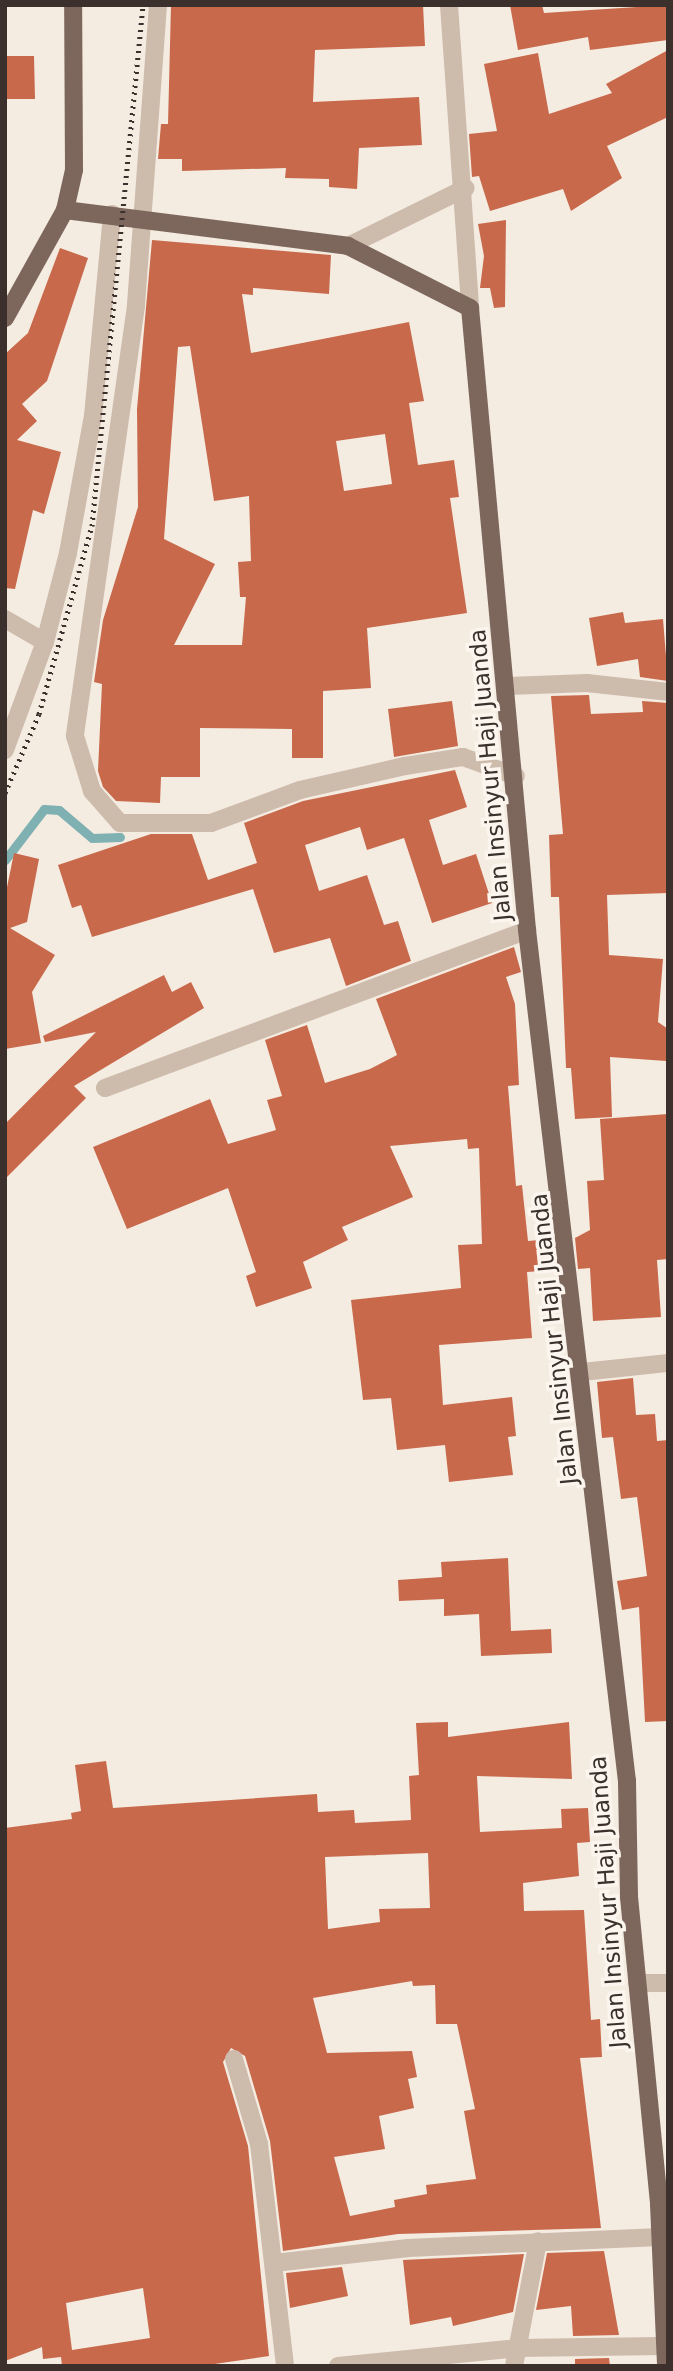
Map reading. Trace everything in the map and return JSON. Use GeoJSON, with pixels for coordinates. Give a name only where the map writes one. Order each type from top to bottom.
{"type":"FeatureCollection","features":[{"type":"Feature","properties":{"kind":"main road"},"geometry":{"type":"LineString","coordinates":[[5,317],[65,210],[78,136],[73,5]]}},
{"type":"Feature","properties":{"kind":"main road"},"geometry":{"type":"LineString","coordinates":[[65,210],[348,246],[470,307]]}},
{"type":"Feature","properties":{"kind":"main road","name":"Jalan Insinyur Haji Juanda"},"geometry":{"type":"LineString","coordinates":[[470,307],[508,686],[527,930],[582,1372],[627,1781],[637,1983],[663,2203],[660,2237],[666,2366]]}},
{"type":"Feature","properties":{"kind":"street"},"geometry":{"type":"LineString","coordinates":[[158,5],[139,218],[136,306],[75,736],[92,792],[120,823],[166,819],[196,823],[300,790],[463,757],[516,776]]}},
{"type":"Feature","properties":{"kind":"street"},"geometry":{"type":"LineString","coordinates":[[449,5],[466,188],[470,307]]}},
{"type":"Feature","properties":{"kind":"street"},"geometry":{"type":"LineString","coordinates":[[348,246],[401,225],[466,188]]}},
{"type":"Feature","properties":{"kind":"street"},"geometry":{"type":"LineString","coordinates":[[5,750],[45,642],[93,416],[112,214]]}},
{"type":"Feature","properties":{"kind":"street"},"geometry":{"type":"LineString","coordinates":[[5,619],[45,642]]}},
{"type":"Feature","properties":{"kind":"street"},"geometry":{"type":"LineString","coordinates":[[508,686],[587,682],[668,692]]}},
{"type":"Feature","properties":{"kind":"street"},"geometry":{"type":"LineString","coordinates":[[105,1088],[527,930]]}},
{"type":"Feature","properties":{"kind":"street"},"geometry":{"type":"LineString","coordinates":[[582,1372],[667,1363]]}},
{"type":"Feature","properties":{"kind":"street"},"geometry":{"type":"LineString","coordinates":[[637,1983],[668,1983]]}},
{"type":"Feature","properties":{"kind":"street"},"geometry":{"type":"LineString","coordinates":[[234,2059],[259,2144],[285,2366]]}},
{"type":"Feature","properties":{"kind":"street"},"geometry":{"type":"LineString","coordinates":[[274,2263],[538,2241],[660,2237]]}},
{"type":"Feature","properties":{"kind":"street"},"geometry":{"type":"LineString","coordinates":[[516,2357],[538,2241]]}},
{"type":"Feature","properties":{"kind":"street"},"geometry":{"type":"LineString","coordinates":[[338,2366],[663,2346]]}},
{"type":"Feature","properties":{"kind":"building"},"geometry":{"type":"Polygon","coordinates":[[[171,5],[423,5],[425,46],[315,50],[313,102],[419,97],[422,145],[359,148],[357,189],[329,187],[329,179],[285,178],[286,168],[182,171],[182,159],[158,159],[161,124],[168,124],[171,5]]]}},
{"type":"Feature","properties":{"kind":"building"},"geometry":{"type":"Polygon","coordinates":[[[510,5],[542,5],[544,13],[668,5],[668,40],[590,50],[588,37],[518,50],[510,5]]]}},
{"type":"Feature","properties":{"kind":"building"},"geometry":{"type":"Polygon","coordinates":[[[668,50],[668,117],[607,146],[622,178],[571,211],[563,189],[490,211],[479,176],[472,177],[469,134],[497,131],[484,64],[538,53],[549,114],[612,93],[606,84],[668,50]]]}},
{"type":"Feature","properties":{"kind":"building"},"geometry":{"type":"Polygon","coordinates":[[[5,56],[34,56],[35,99],[5,99],[5,56]]]}},
{"type":"Feature","properties":{"kind":"building"},"geometry":{"type":"Polygon","coordinates":[[[506,220],[505,307],[494,308],[490,288],[480,288],[484,256],[478,224],[506,220]]]}},
{"type":"Feature","properties":{"kind":"building"},"geometry":{"type":"Polygon","coordinates":[[[152,240],[331,255],[329,294],[253,288],[253,295],[242,294],[251,353],[409,322],[424,401],[409,403],[418,465],[454,460],[459,497],[450,498],[467,613],[367,628],[371,688],[323,691],[323,758],[292,758],[292,729],[200,728],[200,777],[161,777],[160,803],[116,801],[103,787],[98,771],[102,684],[94,682],[103,620],[138,507],[137,409],[152,240]],[[190,346],[178,347],[164,539],[215,564],[174,645],[242,645],[246,597],[240,597],[238,562],[251,561],[249,496],[214,501],[190,346]],[[385,434],[336,441],[344,491],[392,484],[385,434]]]}},
{"type":"Feature","properties":{"kind":"building"},"geometry":{"type":"Polygon","coordinates":[[[60,248],[88,258],[47,381],[22,404],[37,421],[17,440],[61,452],[44,514],[33,510],[15,589],[5,588],[5,354],[28,333],[60,248]]]}},
{"type":"Feature","properties":{"kind":"building"},"geometry":{"type":"Polygon","coordinates":[[[623,612],[625,623],[663,619],[668,681],[640,677],[638,659],[597,666],[589,618],[623,612]]]}},
{"type":"Feature","properties":{"kind":"building"},"geometry":{"type":"Polygon","coordinates":[[[589,695],[591,714],[643,712],[642,701],[668,703],[668,893],[607,895],[609,955],[663,959],[658,1022],[668,1029],[666,1061],[610,1057],[612,1117],[575,1119],[571,1068],[566,1068],[559,897],[551,897],[549,835],[563,834],[551,696],[589,695]]]}},
{"type":"Feature","properties":{"kind":"building"},"geometry":{"type":"Polygon","coordinates":[[[452,701],[458,746],[394,757],[388,709],[452,701]]]}},
{"type":"Feature","properties":{"kind":"building"},"geometry":{"type":"Polygon","coordinates":[[[455,770],[467,807],[429,820],[443,865],[476,854],[492,903],[432,923],[404,838],[367,850],[360,827],[305,845],[319,891],[367,875],[384,925],[398,921],[411,961],[346,986],[330,938],[274,953],[253,889],[92,937],[81,905],[72,908],[58,865],[151,834],[192,834],[208,880],[257,863],[244,823],[303,801],[455,770]]]}},
{"type":"Feature","properties":{"kind":"building"},"geometry":{"type":"Polygon","coordinates":[[[14,853],[39,859],[27,922],[10,928],[55,955],[32,992],[41,1043],[5,1049],[5,897],[14,853]]]}},
{"type":"Feature","properties":{"kind":"building"},"geometry":{"type":"Polygon","coordinates":[[[514,947],[521,972],[506,977],[515,1004],[519,1085],[508,1086],[516,1186],[522,1185],[528,1241],[552,1239],[556,1270],[527,1272],[532,1338],[439,1345],[443,1405],[512,1397],[516,1436],[508,1437],[513,1475],[449,1482],[445,1445],[397,1450],[391,1398],[363,1400],[351,1300],[461,1288],[458,1245],[482,1244],[479,1148],[468,1149],[467,1139],[390,1146],[413,1197],[342,1227],[348,1240],[303,1262],[312,1288],[256,1307],[246,1276],[256,1272],[228,1188],[127,1229],[93,1147],[210,1099],[228,1144],[276,1130],[267,1100],[282,1096],[265,1040],[307,1025],[325,1083],[370,1069],[397,1055],[376,999],[514,947]]]}},
{"type":"Feature","properties":{"kind":"building"},"geometry":{"type":"Polygon","coordinates":[[[164,975],[172,992],[191,982],[204,1008],[74,1086],[86,1098],[5,1179],[5,1124],[96,1032],[45,1042],[43,1036],[164,975]]]}},
{"type":"Feature","properties":{"kind":"building"},"geometry":{"type":"Polygon","coordinates":[[[668,1114],[668,1259],[657,1260],[661,1317],[593,1321],[590,1268],[578,1269],[575,1238],[590,1230],[587,1181],[604,1180],[600,1119],[668,1114]]]}},
{"type":"Feature","properties":{"kind":"building"},"geometry":{"type":"Polygon","coordinates":[[[633,1378],[636,1415],[655,1414],[657,1441],[668,1440],[668,1721],[645,1722],[639,1607],[622,1610],[617,1581],[647,1576],[637,1497],[621,1499],[613,1437],[602,1438],[597,1382],[633,1378]]]}},
{"type":"Feature","properties":{"kind":"building"},"geometry":{"type":"Polygon","coordinates":[[[508,1558],[511,1631],[551,1629],[552,1653],[481,1656],[479,1614],[444,1616],[444,1599],[399,1601],[398,1580],[442,1577],[441,1562],[508,1558]]]}},
{"type":"Feature","properties":{"kind":"building"},"geometry":{"type":"Polygon","coordinates":[[[448,1722],[448,1737],[569,1722],[572,1779],[477,1776],[480,1832],[562,1828],[561,1809],[588,1808],[590,1842],[577,1843],[579,1876],[523,1883],[524,1911],[584,1910],[591,2020],[600,2019],[602,2057],[580,2058],[601,2228],[398,2234],[283,2251],[270,2141],[245,2056],[231,2048],[223,2062],[248,2146],[269,2356],[201,2366],[62,2366],[61,2357],[43,2359],[42,2347],[5,2361],[5,1828],[72,1819],[71,1813],[81,1811],[75,1765],[106,1761],[113,1808],[317,1794],[318,1812],[354,1810],[355,1823],[411,1820],[409,1776],[419,1775],[416,1723],[448,1722]],[[428,1853],[325,1857],[328,1929],[380,1922],[379,1909],[430,1908],[428,1853]],[[412,1981],[313,1998],[327,2053],[412,2051],[417,2077],[408,2079],[414,2108],[379,2116],[385,2149],[334,2157],[350,2216],[395,2207],[394,2200],[427,2194],[426,2185],[476,2179],[464,2111],[475,2109],[457,2024],[436,2024],[435,1985],[413,1986],[412,1981]],[[143,2288],[66,2303],[72,2350],[150,2338],[143,2288]]]}},
{"type":"Feature","properties":{"kind":"building"},"geometry":{"type":"Polygon","coordinates":[[[604,2251],[619,2335],[573,2336],[571,2306],[536,2310],[547,2253],[604,2251]]]}},
{"type":"Feature","properties":{"kind":"building"},"geometry":{"type":"Polygon","coordinates":[[[524,2254],[513,2312],[453,2326],[451,2317],[410,2325],[403,2260],[524,2254]]]}},
{"type":"Feature","properties":{"kind":"building"},"geometry":{"type":"Polygon","coordinates":[[[342,2267],[348,2296],[290,2308],[286,2273],[342,2267]]]}},
{"type":"Feature","properties":{"kind":"building"},"geometry":{"type":"Polygon","coordinates":[[[609,2358],[610,2366],[575,2366],[575,2359],[609,2358]]]}},
{"type":"Feature","properties":{"kind":"waterway"},"geometry":{"type":"LineString","coordinates":[[5,860],[44,809],[59,810],[92,838],[120,837]]}},
{"type":"Feature","properties":{"kind":"railway"},"geometry":{"type":"LineString","coordinates":[[5,793],[39,714],[92,526],[143,5]]}}]}
